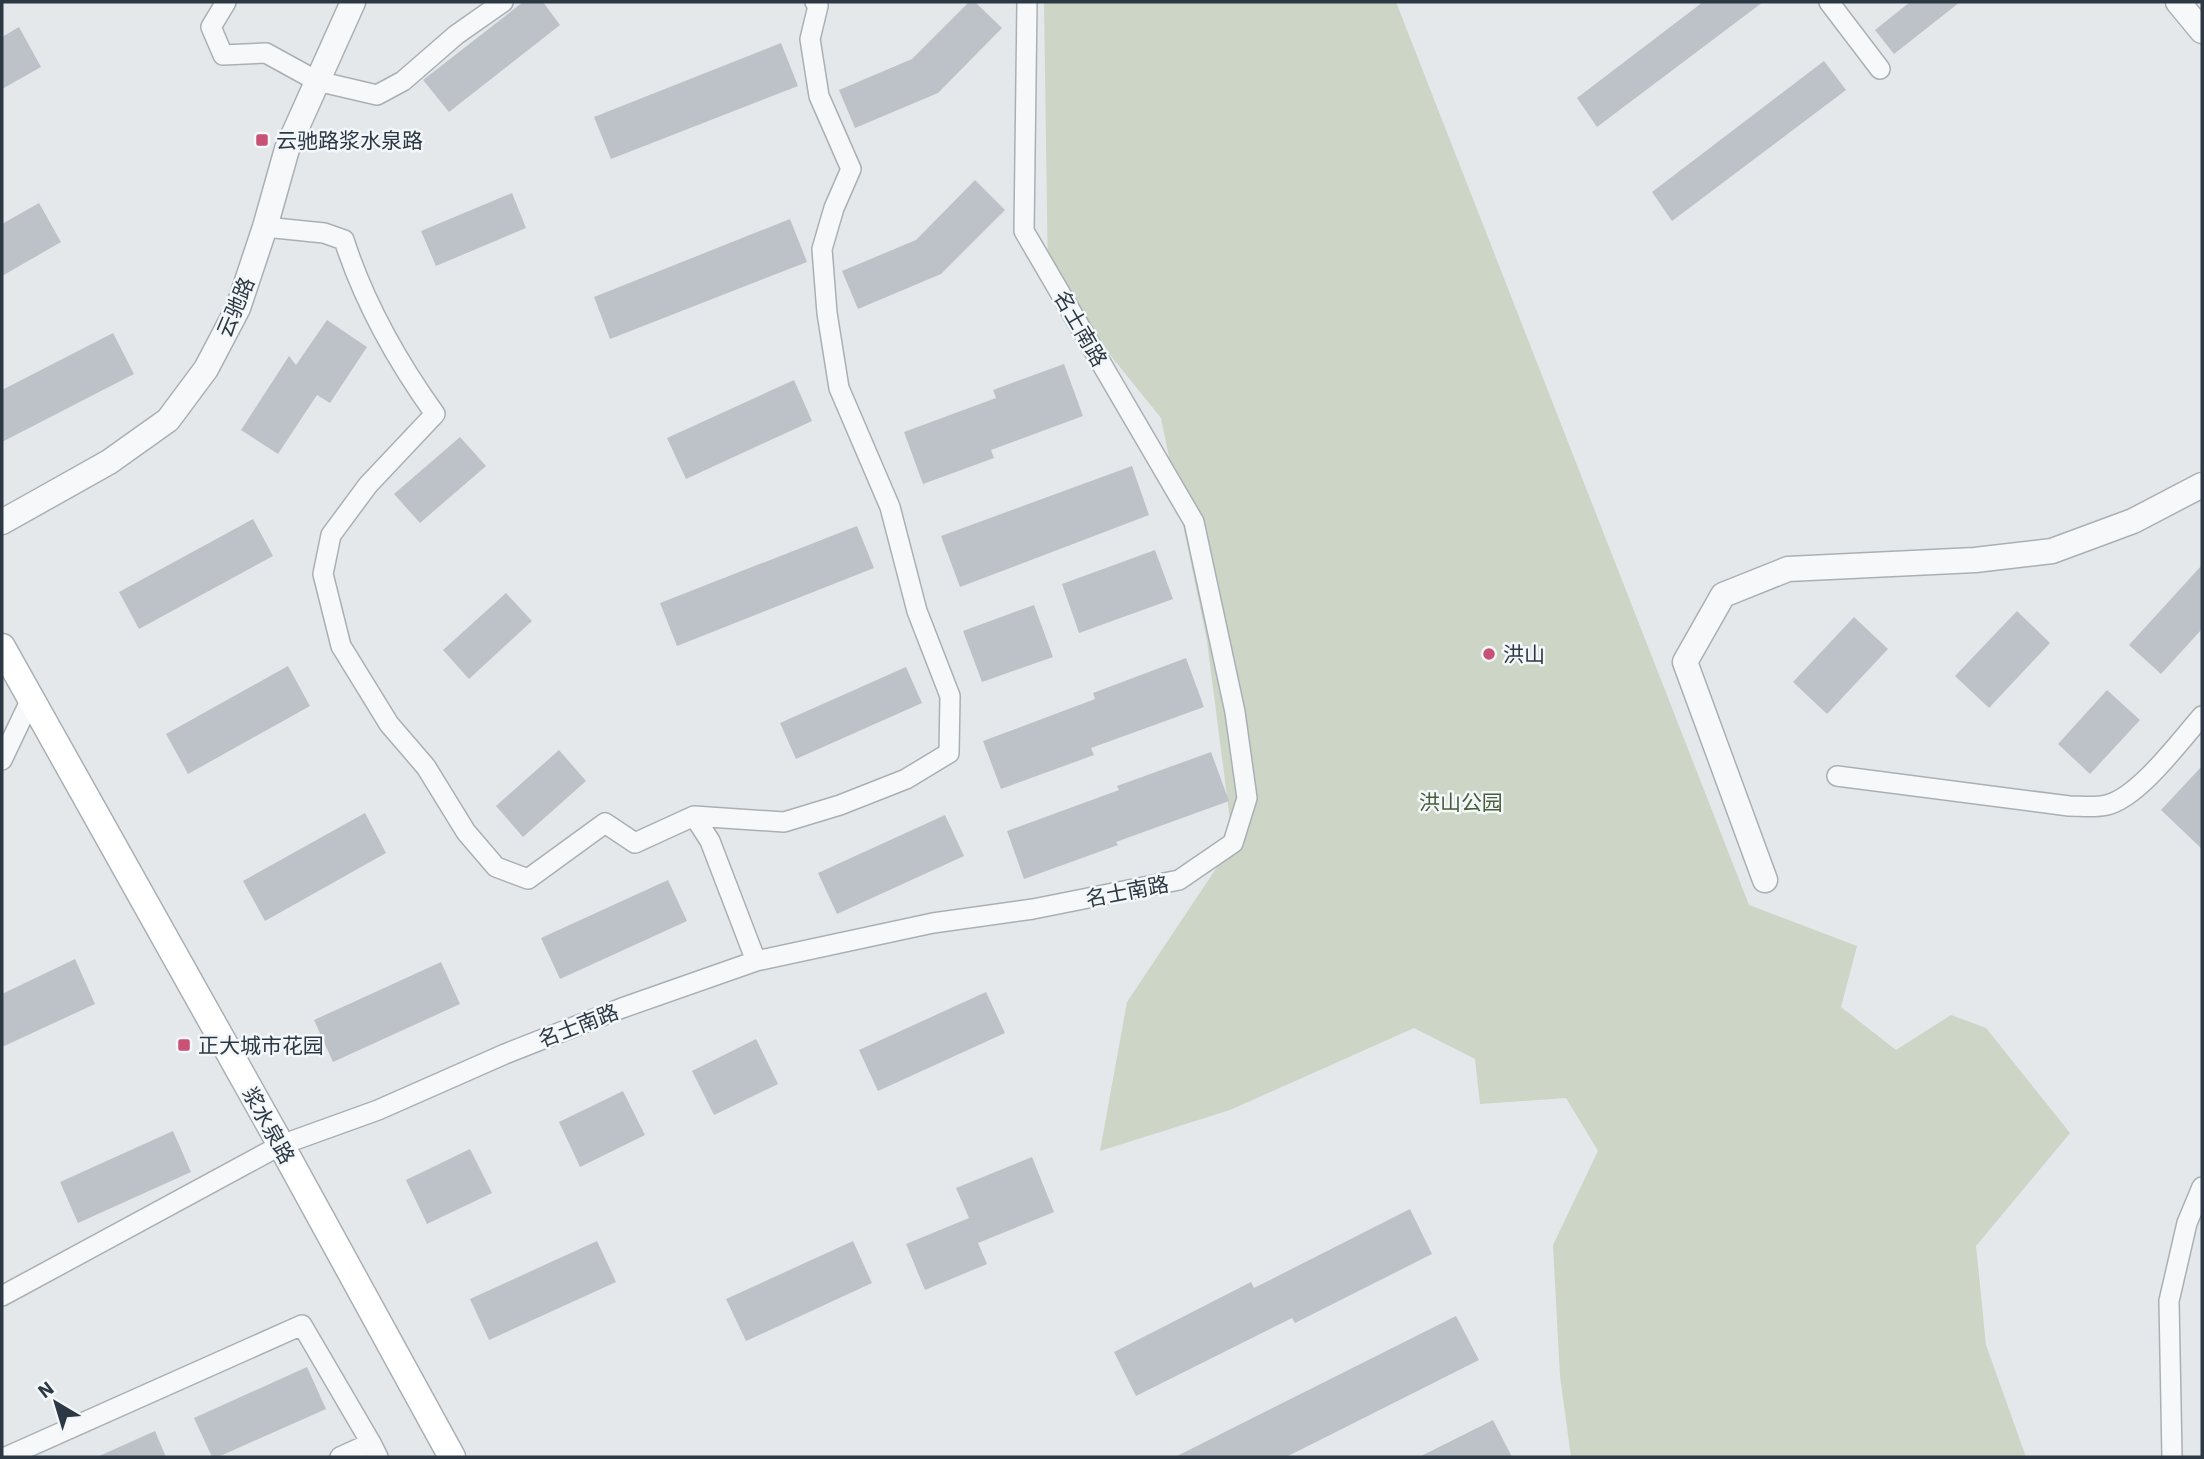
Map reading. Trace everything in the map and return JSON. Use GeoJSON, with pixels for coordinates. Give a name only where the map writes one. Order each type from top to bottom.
{"type":"FeatureCollection","features":[{"type":"Feature","properties":{"kind":"main road","name":"浆水泉路"},"geometry":{"type":"LineString","coordinates":[[2,647],[452,1457]]}},
{"type":"Feature","properties":{"kind":"street"},"geometry":{"type":"LineString","coordinates":[[226,2],[211,27],[223,55],[267,53],[317,81],[377,95],[403,81],[456,35],[503,2]]}},
{"type":"Feature","properties":{"kind":"street","name":"云驰路"},"geometry":{"type":"LineString","coordinates":[[2,522],[109,461],[167,421],[206,369],[231,320],[265,227],[286,149],[353,2]]}},
{"type":"Feature","properties":{"kind":"street"},"geometry":{"type":"LineString","coordinates":[[265,227],[324,233],[344,240],[362,289],[409,378],[435,414],[368,485],[331,535],[323,573],[341,646],[389,724],[426,767],[466,832],[496,867],[528,880],[605,823],[635,843],[694,816],[785,822],[840,805],[906,779],[949,753],[950,696],[917,611],[890,507],[839,388],[827,313],[822,249],[834,208],[851,169],[819,96],[810,40],[818,6],[815,2]]}},
{"type":"Feature","properties":{"kind":"street","name":"名士南路"},"geometry":{"type":"LineString","coordinates":[[2,1296],[281,1145],[377,1110],[608,1013],[756,961],[933,923],[1034,909],[1179,880],[1233,843],[1247,798],[1234,712],[1194,522],[1024,231],[1027,2]]}},
{"type":"Feature","properties":{"kind":"street"},"geometry":{"type":"LineString","coordinates":[[1829,2],[1880,69]]}},
{"type":"Feature","properties":{"kind":"street"},"geometry":{"type":"LineString","coordinates":[[2178,2],[2202,31]]}},
{"type":"Feature","properties":{"kind":"street"},"geometry":{"type":"LineString","coordinates":[[1765,880],[1685,662],[1723,595],[1788,569],[1975,560],[2052,551],[2133,521],[2202,485]]}},
{"type":"Feature","properties":{"kind":"street"},"geometry":{"type":"LineString","coordinates":[[2,760],[31,699]]}},
{"type":"Feature","properties":{"kind":"street"},"geometry":{"type":"LineString","coordinates":[[1837,776],[2069,806],[2105,805],[2122,799],[2140,786],[2202,716]]}},
{"type":"Feature","properties":{"kind":"street"},"geometry":{"type":"LineString","coordinates":[[694,816],[710,841],[756,961]]}},
{"type":"Feature","properties":{"kind":"street"},"geometry":{"type":"LineString","coordinates":[[2172,1457],[2169,1301],[2187,1223],[2202,1187]]}},
{"type":"Feature","properties":{"kind":"street"},"geometry":{"type":"LineString","coordinates":[[6,1457],[302,1325],[374,1450],[340,1457]]}},
{"type":"Feature","properties":{"kind":"green space","name":"洪山公园"},"geometry":{"type":"Polygon","coordinates":[[[1044,2],[1396,2],[1749,905],[1857,946],[1841,1007],[1896,1050],[1951,1015],[1986,1028],[2070,1133],[1976,1246],[1986,1345],[2026,1457],[1571,1457],[1560,1376],[1553,1245],[1598,1151],[1566,1098],[1480,1104],[1475,1059],[1414,1028],[1230,1110],[1100,1151],[1127,1002],[1233,843],[1207,641],[1161,418],[1048,278],[1044,2]]]}},
{"type":"Feature","properties":{"kind":"building"},"geometry":{"type":"Polygon","coordinates":[[[523,2],[543,2],[560,25],[449,112],[423,80],[523,2]]]}},
{"type":"Feature","properties":{"kind":"building"},"geometry":{"type":"Polygon","coordinates":[[[969,2],[975,2],[1002,28],[938,93],[855,128],[839,90],[912,59],[969,2]]]}},
{"type":"Feature","properties":{"kind":"building"},"geometry":{"type":"Polygon","coordinates":[[[1703,2],[1763,2],[1597,127],[1577,98],[1703,2]]]}},
{"type":"Feature","properties":{"kind":"building"},"geometry":{"type":"Polygon","coordinates":[[[1910,2],[1960,2],[1894,54],[1875,30],[1910,2]]]}},
{"type":"Feature","properties":{"kind":"building"},"geometry":{"type":"Polygon","coordinates":[[[19,27],[41,67],[2,89],[2,37],[19,27]]]}},
{"type":"Feature","properties":{"kind":"building"},"geometry":{"type":"Polygon","coordinates":[[[781,43],[798,86],[611,159],[594,117],[781,43]]]}},
{"type":"Feature","properties":{"kind":"building"},"geometry":{"type":"Polygon","coordinates":[[[1824,61],[1846,90],[1672,221],[1652,192],[1824,61]]]}},
{"type":"Feature","properties":{"kind":"building"},"geometry":{"type":"Polygon","coordinates":[[[975,180],[1005,210],[941,274],[858,309],[842,271],[916,240],[975,180]]]}},
{"type":"Feature","properties":{"kind":"building"},"geometry":{"type":"Polygon","coordinates":[[[512,193],[526,228],[436,266],[421,231],[512,193]]]}},
{"type":"Feature","properties":{"kind":"building"},"geometry":{"type":"Polygon","coordinates":[[[39,203],[61,242],[2,276],[2,224],[39,203]]]}},
{"type":"Feature","properties":{"kind":"building"},"geometry":{"type":"Polygon","coordinates":[[[790,219],[807,262],[610,339],[594,297],[790,219]]]}},
{"type":"Feature","properties":{"kind":"building"},"geometry":{"type":"Polygon","coordinates":[[[327,320],[367,347],[330,403],[317,395],[278,454],[241,430],[289,356],[296,365],[327,320]]]}},
{"type":"Feature","properties":{"kind":"building"},"geometry":{"type":"Polygon","coordinates":[[[113,333],[134,374],[2,442],[2,390],[113,333]]]}},
{"type":"Feature","properties":{"kind":"building"},"geometry":{"type":"Polygon","coordinates":[[[1064,364],[1083,416],[991,450],[994,458],[923,484],[904,432],[996,398],[993,390],[1064,364]]]}},
{"type":"Feature","properties":{"kind":"building"},"geometry":{"type":"Polygon","coordinates":[[[794,380],[812,421],[686,479],[667,438],[794,380]]]}},
{"type":"Feature","properties":{"kind":"building"},"geometry":{"type":"Polygon","coordinates":[[[460,437],[486,466],[420,523],[394,494],[460,437]]]}},
{"type":"Feature","properties":{"kind":"building"},"geometry":{"type":"Polygon","coordinates":[[[1132,466],[1149,515],[960,587],[941,536],[1132,466]]]}},
{"type":"Feature","properties":{"kind":"building"},"geometry":{"type":"Polygon","coordinates":[[[253,519],[273,556],[139,629],[119,592],[253,519]]]}},
{"type":"Feature","properties":{"kind":"building"},"geometry":{"type":"Polygon","coordinates":[[[857,526],[874,568],[677,646],[660,603],[857,526]]]}},
{"type":"Feature","properties":{"kind":"building"},"geometry":{"type":"Polygon","coordinates":[[[1155,550],[1173,599],[1079,633],[1062,584],[1155,550]]]}},
{"type":"Feature","properties":{"kind":"building"},"geometry":{"type":"Polygon","coordinates":[[[2202,565],[2202,629],[2161,674],[2129,645],[2202,565]]]}},
{"type":"Feature","properties":{"kind":"building"},"geometry":{"type":"Polygon","coordinates":[[[506,593],[532,621],[469,679],[443,650],[506,593]]]}},
{"type":"Feature","properties":{"kind":"building"},"geometry":{"type":"Polygon","coordinates":[[[1034,605],[1053,657],[982,682],[963,631],[1034,605]]]}},
{"type":"Feature","properties":{"kind":"building"},"geometry":{"type":"Polygon","coordinates":[[[2017,611],[2050,643],[1989,708],[1955,676],[2017,611]]]}},
{"type":"Feature","properties":{"kind":"building"},"geometry":{"type":"Polygon","coordinates":[[[1854,617],[1888,649],[1827,714],[1793,682],[1854,617]]]}},
{"type":"Feature","properties":{"kind":"building"},"geometry":{"type":"Polygon","coordinates":[[[1186,658],[1204,707],[1091,748],[1094,755],[1001,789],[983,741],[1095,699],[1093,693],[1186,658]]]}},
{"type":"Feature","properties":{"kind":"building"},"geometry":{"type":"Polygon","coordinates":[[[288,666],[310,706],[188,774],[166,734],[288,666]]]}},
{"type":"Feature","properties":{"kind":"building"},"geometry":{"type":"Polygon","coordinates":[[[906,667],[922,703],[796,759],[780,723],[906,667]]]}},
{"type":"Feature","properties":{"kind":"building"},"geometry":{"type":"Polygon","coordinates":[[[2107,690],[2140,720],[2090,774],[2058,744],[2107,690]]]}},
{"type":"Feature","properties":{"kind":"building"},"geometry":{"type":"Polygon","coordinates":[[[559,750],[586,781],[523,837],[496,806],[559,750]]]}},
{"type":"Feature","properties":{"kind":"building"},"geometry":{"type":"Polygon","coordinates":[[[1211,752],[1229,801],[1024,879],[1007,831],[1119,790],[1117,786],[1211,752]]]}},
{"type":"Feature","properties":{"kind":"building"},"geometry":{"type":"Polygon","coordinates":[[[2202,766],[2202,849],[2161,810],[2202,766]]]}},
{"type":"Feature","properties":{"kind":"building"},"geometry":{"type":"Polygon","coordinates":[[[365,813],[386,853],[265,921],[243,881],[365,813]]]}},
{"type":"Feature","properties":{"kind":"building"},"geometry":{"type":"Polygon","coordinates":[[[945,815],[964,856],[837,914],[818,873],[945,815]]]}},
{"type":"Feature","properties":{"kind":"building"},"geometry":{"type":"Polygon","coordinates":[[[668,880],[687,921],[560,979],[541,938],[668,880]]]}},
{"type":"Feature","properties":{"kind":"building"},"geometry":{"type":"Polygon","coordinates":[[[75,959],[95,1004],[2,1047],[2,994],[75,959]]]}},
{"type":"Feature","properties":{"kind":"building"},"geometry":{"type":"Polygon","coordinates":[[[441,962],[460,1004],[333,1062],[314,1020],[441,962]]]}},
{"type":"Feature","properties":{"kind":"building"},"geometry":{"type":"Polygon","coordinates":[[[986,992],[1005,1033],[878,1091],[859,1050],[986,992]]]}},
{"type":"Feature","properties":{"kind":"building"},"geometry":{"type":"Polygon","coordinates":[[[756,1039],[778,1084],[714,1115],[692,1071],[756,1039]]]}},
{"type":"Feature","properties":{"kind":"building"},"geometry":{"type":"Polygon","coordinates":[[[623,1091],[645,1135],[580,1167],[559,1122],[623,1091]]]}},
{"type":"Feature","properties":{"kind":"building"},"geometry":{"type":"Polygon","coordinates":[[[173,1131],[191,1172],[78,1223],[60,1182],[173,1131]]]}},
{"type":"Feature","properties":{"kind":"building"},"geometry":{"type":"Polygon","coordinates":[[[470,1149],[492,1193],[427,1224],[406,1180],[470,1149]]]}},
{"type":"Feature","properties":{"kind":"building"},"geometry":{"type":"Polygon","coordinates":[[[1032,1157],[1054,1212],[978,1243],[987,1264],[925,1290],[906,1244],[969,1218],[956,1188],[1032,1157]]]}},
{"type":"Feature","properties":{"kind":"building"},"geometry":{"type":"Polygon","coordinates":[[[1410,1209],[1432,1254],[1295,1323],[1292,1318],[1136,1396],[1114,1352],[1251,1282],[1254,1288],[1410,1209]]]}},
{"type":"Feature","properties":{"kind":"building"},"geometry":{"type":"Polygon","coordinates":[[[597,1241],[616,1282],[489,1340],[470,1299],[597,1241]]]}},
{"type":"Feature","properties":{"kind":"building"},"geometry":{"type":"Polygon","coordinates":[[[853,1241],[872,1283],[746,1341],[726,1299],[853,1241]]]}},
{"type":"Feature","properties":{"kind":"building"},"geometry":{"type":"Polygon","coordinates":[[[1456,1316],[1479,1360],[1328,1436],[1286,1457],[1175,1457],[1456,1316]]]}},
{"type":"Feature","properties":{"kind":"building"},"geometry":{"type":"Polygon","coordinates":[[[307,1367],[326,1409],[218,1457],[212,1457],[194,1418],[307,1367]]]}},
{"type":"Feature","properties":{"kind":"building"},"geometry":{"type":"Polygon","coordinates":[[[1493,1420],[1512,1457],[1419,1457],[1493,1420]]]}},
{"type":"Feature","properties":{"kind":"building"},"geometry":{"type":"Polygon","coordinates":[[[155,1431],[166,1457],[97,1457],[155,1431]]]}},
{"type":"Feature","properties":{"kind":"place","name":"云驰路浆水泉路"},"geometry":{"type":"Point","coordinates":[262,140]}},
{"type":"Feature","properties":{"kind":"place","name":"洪山"},"geometry":{"type":"Point","coordinates":[1489,654]}},
{"type":"Feature","properties":{"kind":"place","name":"正大城市花园"},"geometry":{"type":"Point","coordinates":[184,1045]}}]}
